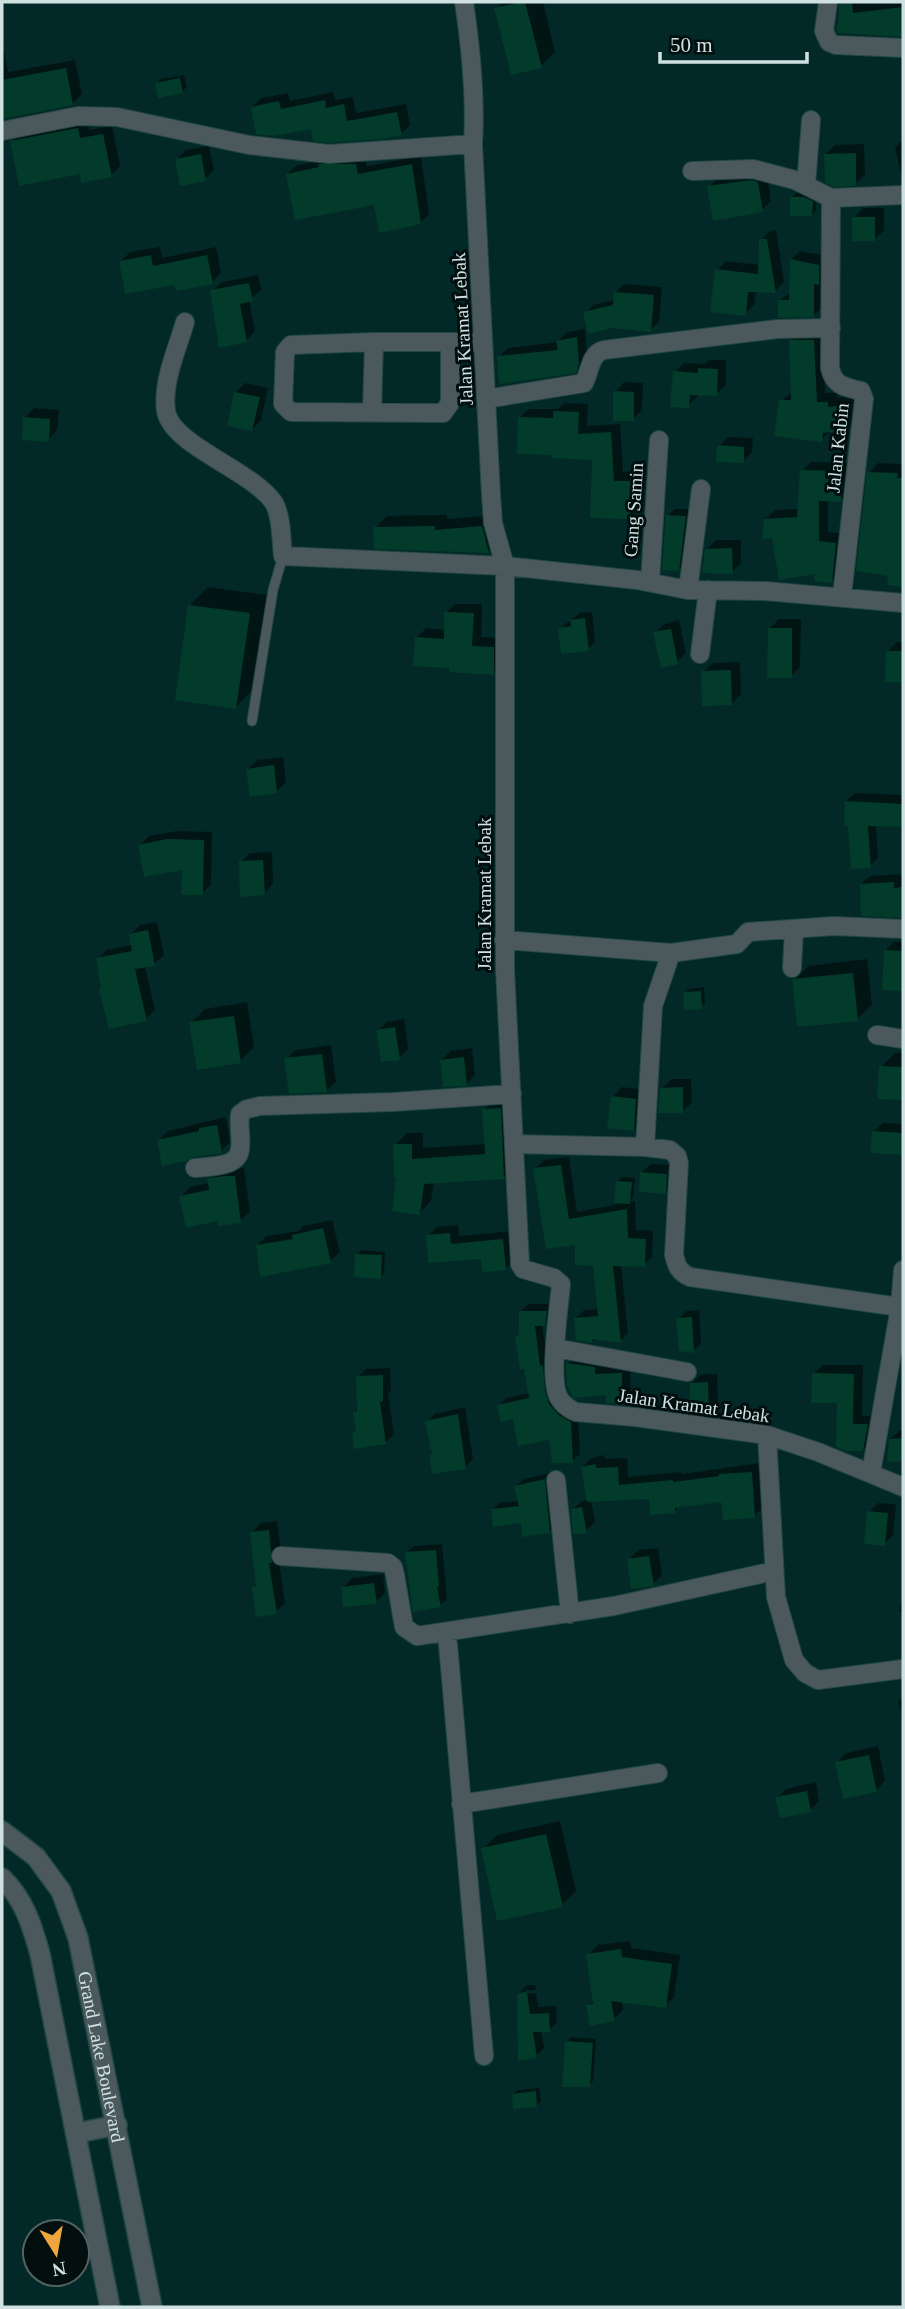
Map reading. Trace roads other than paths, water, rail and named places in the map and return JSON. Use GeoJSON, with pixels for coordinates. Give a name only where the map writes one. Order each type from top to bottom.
{"type":"FeatureCollection","features":[{"type":"Feature","properties":{"kind":"street","name":"Jalan Kramat Lebak"},"geometry":{"type":"LineString","coordinates":[[464,2],[475,116],[473,144],[493,523],[505,566],[504,940],[521,1267],[554,1278],[561,1284],[555,1348],[558,1397],[569,1409],[576,1412],[767,1435],[903,1487]]}},
{"type":"Feature","properties":{"kind":"street"},"geometry":{"type":"LineString","coordinates":[[828,2],[824,31],[829,42],[836,45],[903,48]]}},
{"type":"Feature","properties":{"kind":"street"},"geometry":{"type":"LineString","coordinates":[[2,131],[78,116],[99,116],[117,117],[249,145],[329,154],[473,144]]}},
{"type":"Feature","properties":{"kind":"street"},"geometry":{"type":"LineString","coordinates":[[806,185],[811,120]]}},
{"type":"Feature","properties":{"kind":"street"},"geometry":{"type":"LineString","coordinates":[[692,172],[753,169],[806,185],[831,198],[903,195]]}},
{"type":"Feature","properties":{"kind":"street","name":"Jalan Kabin"},"geometry":{"type":"LineString","coordinates":[[831,198],[832,378],[837,384],[861,391],[864,399],[842,596]]}},
{"type":"Feature","properties":{"kind":"street"},"geometry":{"type":"LineString","coordinates":[[186,323],[168,377],[166,413],[181,436],[244,477],[270,498],[278,514],[283,556],[505,566],[650,582],[688,590],[842,596],[903,603]]}},
{"type":"Feature","properties":{"kind":"street"},"geometry":{"type":"LineString","coordinates":[[486,399],[584,383],[594,355],[604,349],[778,329],[831,328]]}},
{"type":"Feature","properties":{"kind":"street"},"geometry":{"type":"LineString","coordinates":[[450,342],[450,404],[443,413],[291,412],[282,404],[285,352],[291,345],[374,342],[450,342],[483,342]]}},
{"type":"Feature","properties":{"kind":"street"},"geometry":{"type":"LineString","coordinates":[[372,412],[374,342]]}},
{"type":"Feature","properties":{"kind":"street","name":"Gang Samin"},"geometry":{"type":"LineString","coordinates":[[650,582],[659,440]]}},
{"type":"Feature","properties":{"kind":"street"},"geometry":{"type":"LineString","coordinates":[[688,590],[701,489]]}},
{"type":"Feature","properties":{"kind":"street"},"geometry":{"type":"LineString","coordinates":[[700,654],[708,590]]}},
{"type":"Feature","properties":{"kind":"street"},"geometry":{"type":"LineString","coordinates":[[504,940],[671,953],[737,944],[748,932],[834,926],[903,929]]}},
{"type":"Feature","properties":{"kind":"street"},"geometry":{"type":"LineString","coordinates":[[792,968],[794,930]]}},
{"type":"Feature","properties":{"kind":"street"},"geometry":{"type":"LineString","coordinates":[[645,1147],[653,1006],[671,953]]}},
{"type":"Feature","properties":{"kind":"street"},"geometry":{"type":"LineString","coordinates":[[877,1035],[903,1039]]}},
{"type":"Feature","properties":{"kind":"street"},"geometry":{"type":"LineString","coordinates":[[195,1168],[230,1163],[237,1159],[240,1149],[240,1114],[260,1105],[393,1102],[512,1094]]}},
{"type":"Feature","properties":{"kind":"street"},"geometry":{"type":"LineString","coordinates":[[514,1144],[670,1150],[677,1156],[679,1163],[674,1255],[677,1267],[682,1273],[690,1277],[900,1307]]}},
{"type":"Feature","properties":{"kind":"street"},"geometry":{"type":"LineString","coordinates":[[871,1473],[900,1307],[903,1270]]}},
{"type":"Feature","properties":{"kind":"street"},"geometry":{"type":"LineString","coordinates":[[555,1348],[687,1372]]}},
{"type":"Feature","properties":{"kind":"street"},"geometry":{"type":"LineString","coordinates":[[767,1435],[776,1597],[794,1660],[805,1673],[818,1681],[903,1670]]}},
{"type":"Feature","properties":{"kind":"street"},"geometry":{"type":"LineString","coordinates":[[556,1480],[570,1614]]}},
{"type":"Feature","properties":{"kind":"street"},"geometry":{"type":"LineString","coordinates":[[281,1556],[388,1563],[393,1567],[395,1575],[404,1627],[416,1636],[650,1600],[774,1571]]}},
{"type":"Feature","properties":{"kind":"street"},"geometry":{"type":"LineString","coordinates":[[447,1633],[484,2056]]}},
{"type":"Feature","properties":{"kind":"street"},"geometry":{"type":"LineString","coordinates":[[461,1804],[658,1773]]}},
{"type":"Feature","properties":{"kind":"street","name":"Grand Lake Boulevard"},"geometry":{"type":"LineString","coordinates":[[2,1831],[36,1857],[61,1891],[78,1938],[152,2307]]}},
{"type":"Feature","properties":{"kind":"street","name":"Grand Lake Boulevard"},"geometry":{"type":"LineString","coordinates":[[2,1878],[11,1886],[30,1918],[40,1954],[110,2307]]}},
{"type":"Feature","properties":{"kind":"street"},"geometry":{"type":"LineString","coordinates":[[77,2133],[117,2125]]}},
{"type":"Feature","properties":{"kind":"lane"},"geometry":{"type":"LineString","coordinates":[[252,721],[273,590],[283,556]]}}]}
